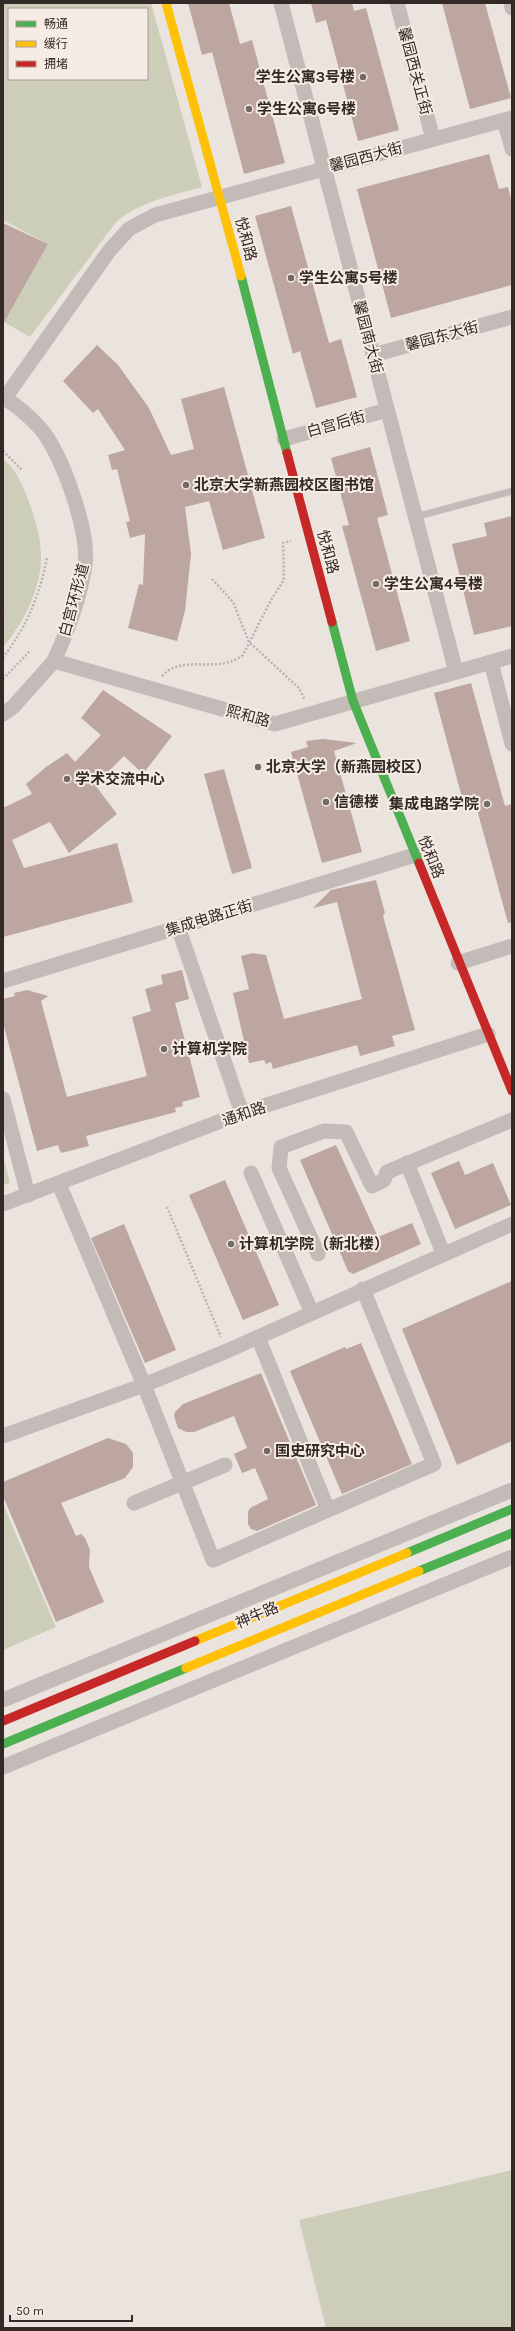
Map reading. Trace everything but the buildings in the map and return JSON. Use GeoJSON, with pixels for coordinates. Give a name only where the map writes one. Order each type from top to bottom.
{"type":"FeatureCollection","features":[{"type":"Feature","properties":{"kind":"street","name":"悦和路"},"geometry":{"type":"LineString","coordinates":[[166,3],[220,197],[353,701],[458,963],[512,1091]]}},
{"type":"Feature","properties":{"kind":"street","name":"馨园南大街"},"geometry":{"type":"LineString","coordinates":[[281,3],[456,672]]}},
{"type":"Feature","properties":{"kind":"street","name":"馨园西关正街"},"geometry":{"type":"LineString","coordinates":[[397,3],[433,139]]}},
{"type":"Feature","properties":{"kind":"street"},"geometry":{"type":"LineString","coordinates":[[511,3],[512,8]]}},
{"type":"Feature","properties":{"kind":"street","name":"馨园西大街"},"geometry":{"type":"LineString","coordinates":[[4,397],[109,250],[129,229],[155,215],[508,119]]}},
{"type":"Feature","properties":{"kind":"street"},"geometry":{"type":"LineString","coordinates":[[508,119],[512,149]]}},
{"type":"Feature","properties":{"kind":"street","name":"馨园东大街"},"geometry":{"type":"LineString","coordinates":[[373,355],[512,317]]}},
{"type":"Feature","properties":{"kind":"street","name":"白宫环形道"},"geometry":{"type":"LineString","coordinates":[[4,397],[41,429],[54,451],[69,482],[83,533],[86,564],[70,627],[54,661]]}},
{"type":"Feature","properties":{"kind":"street","name":"白宫后街"},"geometry":{"type":"LineString","coordinates":[[284,439],[387,410]]}},
{"type":"Feature","properties":{"kind":"street","name":"熙和路"},"geometry":{"type":"LineString","coordinates":[[54,661],[275,724],[512,656]]}},
{"type":"Feature","properties":{"kind":"street"},"geometry":{"type":"LineString","coordinates":[[3,714],[13,707],[54,661]]}},
{"type":"Feature","properties":{"kind":"street"},"geometry":{"type":"LineString","coordinates":[[491,662],[512,744]]}},
{"type":"Feature","properties":{"kind":"street","name":"集成电路正街"},"geometry":{"type":"LineString","coordinates":[[3,981],[415,855]]}},
{"type":"Feature","properties":{"kind":"street"},"geometry":{"type":"LineString","coordinates":[[178,928],[242,1113]]}},
{"type":"Feature","properties":{"kind":"street"},"geometry":{"type":"LineString","coordinates":[[458,963],[512,946]]}},
{"type":"Feature","properties":{"kind":"street","name":"通和路"},"geometry":{"type":"LineString","coordinates":[[3,1204],[59,1184],[242,1113],[488,1034]]}},
{"type":"Feature","properties":{"kind":"street"},"geometry":{"type":"LineString","coordinates":[[3,1099],[28,1195]]}},
{"type":"Feature","properties":{"kind":"street"},"geometry":{"type":"LineString","coordinates":[[318,1254],[279,1168],[281,1147],[324,1131],[346,1132],[372,1186],[384,1180],[387,1172],[512,1120]]}},
{"type":"Feature","properties":{"kind":"street"},"geometry":{"type":"LineString","coordinates":[[407,1163],[443,1253]]}},
{"type":"Feature","properties":{"kind":"street"},"geometry":{"type":"LineString","coordinates":[[251,1173],[312,1313]]}},
{"type":"Feature","properties":{"kind":"street"},"geometry":{"type":"LineString","coordinates":[[59,1184],[144,1385],[213,1560],[434,1464],[363,1289]]}},
{"type":"Feature","properties":{"kind":"street"},"geometry":{"type":"LineString","coordinates":[[3,1436],[144,1385],[227,1351],[443,1253],[512,1224]]}},
{"type":"Feature","properties":{"kind":"street"},"geometry":{"type":"LineString","coordinates":[[258,1337],[328,1510]]}},
{"type":"Feature","properties":{"kind":"street"},"geometry":{"type":"LineString","coordinates":[[134,1503],[224,1465]]}},
{"type":"Feature","properties":{"kind":"street","name":"神牛路"},"geometry":{"type":"LineString","coordinates":[[3,1700],[512,1490]]}},
{"type":"Feature","properties":{"kind":"street","name":"神牛路"},"geometry":{"type":"LineString","coordinates":[[3,1721],[512,1509]]}},
{"type":"Feature","properties":{"kind":"street","name":"神牛路"},"geometry":{"type":"LineString","coordinates":[[3,1744],[512,1533]]}},
{"type":"Feature","properties":{"kind":"street"},"geometry":{"type":"LineString","coordinates":[[3,1767],[512,1557]]}},
{"type":"Feature","properties":{"kind":"lane"},"geometry":{"type":"LineString","coordinates":[[415,517],[512,491]]}},
{"type":"Feature","properties":{"kind":"path"},"geometry":{"type":"LineString","coordinates":[[3,451],[22,470]]}},
{"type":"Feature","properties":{"kind":"path"},"geometry":{"type":"LineString","coordinates":[[151,688],[168,670],[189,664],[219,666],[236,660],[243,655],[271,600],[284,580],[282,543],[309,535]]}},
{"type":"Feature","properties":{"kind":"path"},"geometry":{"type":"LineString","coordinates":[[3,658],[31,613],[40,592],[47,558]]}},
{"type":"Feature","properties":{"kind":"path"},"geometry":{"type":"LineString","coordinates":[[212,579],[233,602],[249,642],[298,688],[310,713]]}},
{"type":"Feature","properties":{"kind":"path"},"geometry":{"type":"LineString","coordinates":[[3,617],[5,613]]}},
{"type":"Feature","properties":{"kind":"path"},"geometry":{"type":"LineString","coordinates":[[3,679],[30,650]]}},
{"type":"Feature","properties":{"kind":"path"},"geometry":{"type":"LineString","coordinates":[[167,1207],[227,1351]]}},
{"type":"Feature","properties":{"kind":"green space"},"geometry":{"type":"Polygon","coordinates":[[[3,3],[151,3],[202,187],[168,196],[146,204],[116,222],[30,337],[4,322],[48,244],[3,220],[3,3]]]}},
{"type":"Feature","properties":{"kind":"green space"},"geometry":{"type":"Polygon","coordinates":[[[3,458],[17,474],[34,515],[39,536],[41,556],[38,580],[30,604],[18,628],[3,647],[3,458]]]}},
{"type":"Feature","properties":{"kind":"green space"},"geometry":{"type":"Polygon","coordinates":[[[3,1156],[10,1183],[3,1185],[3,1156]]]}},
{"type":"Feature","properties":{"kind":"green space"},"geometry":{"type":"Polygon","coordinates":[[[3,1504],[56,1627],[3,1650],[3,1504]]]}},
{"type":"Feature","properties":{"kind":"green space"},"geometry":{"type":"Polygon","coordinates":[[[512,2170],[512,2328],[326,2328],[299,2220],[512,2170]]]}},
{"type":"Feature","properties":{"kind":"traffic: fast"},"geometry":{"type":"LineString","coordinates":[[241,276],[287,453]]}},
{"type":"Feature","properties":{"kind":"traffic: fast"},"geometry":{"type":"LineString","coordinates":[[332,622],[353,701],[419,863]]}},
{"type":"Feature","properties":{"kind":"traffic: fast"},"geometry":{"type":"LineString","coordinates":[[407,1553],[512,1509]]}},
{"type":"Feature","properties":{"kind":"traffic: fast"},"geometry":{"type":"LineString","coordinates":[[419,1571],[512,1533]]}},
{"type":"Feature","properties":{"kind":"traffic: fast"},"geometry":{"type":"LineString","coordinates":[[3,1744],[186,1668]]}},
{"type":"Feature","properties":{"kind":"traffic: slow"},"geometry":{"type":"LineString","coordinates":[[166,3],[241,276]]}},
{"type":"Feature","properties":{"kind":"traffic: slow"},"geometry":{"type":"LineString","coordinates":[[195,1641],[407,1553]]}},
{"type":"Feature","properties":{"kind":"traffic: slow"},"geometry":{"type":"LineString","coordinates":[[186,1668],[419,1571]]}},
{"type":"Feature","properties":{"kind":"traffic: jam"},"geometry":{"type":"LineString","coordinates":[[287,453],[332,622]]}},
{"type":"Feature","properties":{"kind":"traffic: jam"},"geometry":{"type":"LineString","coordinates":[[419,863],[512,1091]]}},
{"type":"Feature","properties":{"kind":"traffic: jam"},"geometry":{"type":"LineString","coordinates":[[3,1721],[195,1641]]}},
{"type":"Feature","properties":{"kind":"place","name":"学生公寓3号楼"},"geometry":{"type":"Point","coordinates":[363,77]}},
{"type":"Feature","properties":{"kind":"place","name":"学生公寓6号楼"},"geometry":{"type":"Point","coordinates":[249,109]}},
{"type":"Feature","properties":{"kind":"place","name":"学生公寓5号楼"},"geometry":{"type":"Point","coordinates":[291,278]}},
{"type":"Feature","properties":{"kind":"place","name":"北京大学新燕园校区图书馆"},"geometry":{"type":"Point","coordinates":[186,485]}},
{"type":"Feature","properties":{"kind":"place","name":"学生公寓4号楼"},"geometry":{"type":"Point","coordinates":[376,584]}},
{"type":"Feature","properties":{"kind":"place","name":"北京大学（新燕园校区）"},"geometry":{"type":"Point","coordinates":[258,767]}},
{"type":"Feature","properties":{"kind":"place","name":"学术交流中心"},"geometry":{"type":"Point","coordinates":[67,779]}},
{"type":"Feature","properties":{"kind":"place","name":"信德楼"},"geometry":{"type":"Point","coordinates":[326,802]}},
{"type":"Feature","properties":{"kind":"place","name":"集成电路学院"},"geometry":{"type":"Point","coordinates":[487,804]}},
{"type":"Feature","properties":{"kind":"place","name":"计算机学院"},"geometry":{"type":"Point","coordinates":[164,1049]}},
{"type":"Feature","properties":{"kind":"place","name":"计算机学院（新北楼）"},"geometry":{"type":"Point","coordinates":[231,1244]}},
{"type":"Feature","properties":{"kind":"place","name":"国史研究中心"},"geometry":{"type":"Point","coordinates":[267,1451]}}]}
